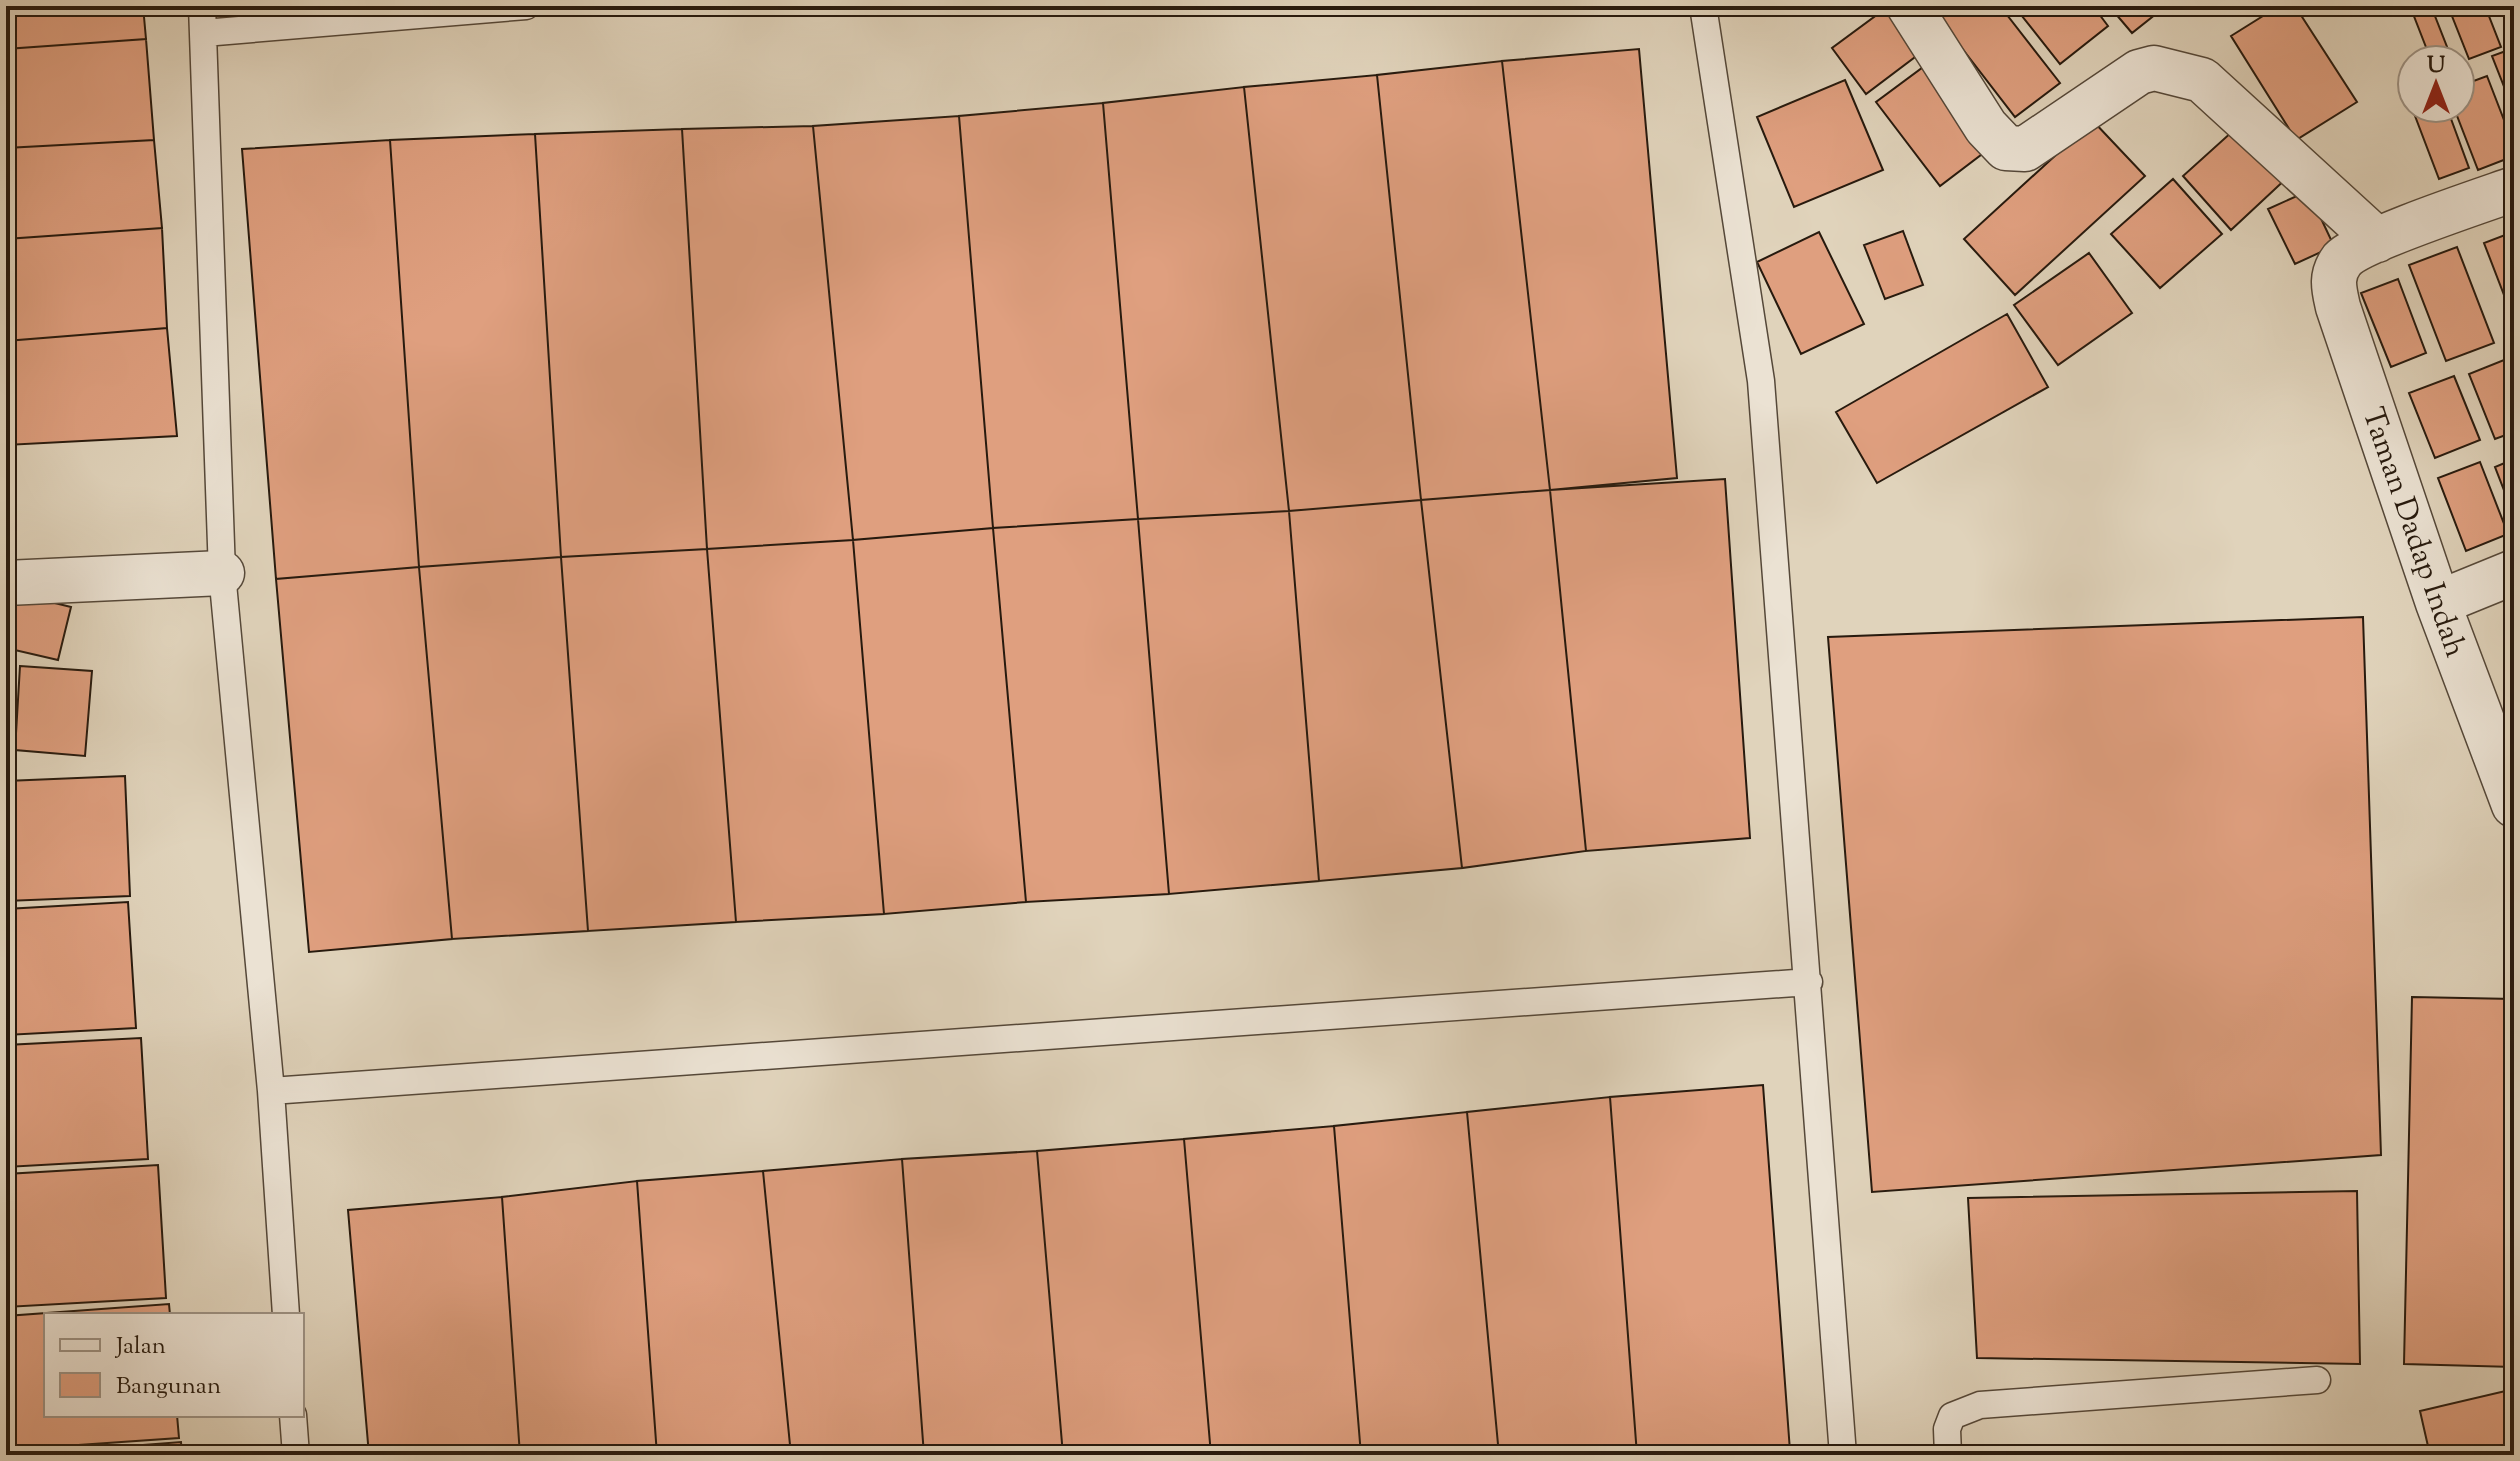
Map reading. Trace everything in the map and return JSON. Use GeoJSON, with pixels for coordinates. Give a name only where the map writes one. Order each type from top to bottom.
{"type":"FeatureCollection","features":[{"type":"Feature","properties":{"kind":"street"},"geometry":{"type":"LineString","coordinates":[[1909,6],[1986,127],[2006,148],[2025,149],[2139,72],[2154,68],[2202,80],[2360,249],[2514,189]]}},
{"type":"Feature","properties":{"kind":"street","name":"Taman Dadap Indah"},"geometry":{"type":"LineString","coordinates":[[2360,249],[2332,280],[2338,307],[2438,603],[2514,805]]}},
{"type":"Feature","properties":{"kind":"street"},"geometry":{"type":"LineString","coordinates":[[2438,603],[2514,572]]}},
{"type":"Feature","properties":{"kind":"street"},"geometry":{"type":"LineString","coordinates":[[6,583],[222,573]]}},
{"type":"Feature","properties":{"kind":"lane"},"geometry":{"type":"LineString","coordinates":[[202,6],[222,573],[271,1091],[286,1313]]}},
{"type":"Feature","properties":{"kind":"lane"},"geometry":{"type":"LineString","coordinates":[[204,33],[526,6]]}},
{"type":"Feature","properties":{"kind":"lane"},"geometry":{"type":"LineString","coordinates":[[1703,6],[1761,381],[1843,1455]]}},
{"type":"Feature","properties":{"kind":"lane"},"geometry":{"type":"LineString","coordinates":[[271,1091],[1809,982]]}},
{"type":"Feature","properties":{"kind":"lane"},"geometry":{"type":"LineString","coordinates":[[1948,1455],[1947,1429],[1952,1416],[1980,1405],[2317,1380]]}},
{"type":"Feature","properties":{"kind":"lane"},"geometry":{"type":"LineString","coordinates":[[293,1417],[296,1455]]}},
{"type":"Feature","properties":{"kind":"building"},"geometry":{"type":"Polygon","coordinates":[[[6,6],[143,6],[146,39],[6,49],[6,6]]]}},
{"type":"Feature","properties":{"kind":"building"},"geometry":{"type":"Polygon","coordinates":[[[1889,6],[1923,51],[1866,94],[1832,48],[1889,6]]]}},
{"type":"Feature","properties":{"kind":"building"},"geometry":{"type":"Polygon","coordinates":[[[1942,6],[2000,6],[2060,83],[2015,117],[1934,12],[1942,6]]]}},
{"type":"Feature","properties":{"kind":"building"},"geometry":{"type":"Polygon","coordinates":[[[2014,6],[2093,6],[2108,26],[2060,64],[2014,6]]]}},
{"type":"Feature","properties":{"kind":"building"},"geometry":{"type":"Polygon","coordinates":[[[2109,6],[2166,6],[2132,33],[2109,6]]]}},
{"type":"Feature","properties":{"kind":"building"},"geometry":{"type":"Polygon","coordinates":[[[2279,6],[2295,6],[2357,102],[2296,140],[2231,36],[2279,6]]]}},
{"type":"Feature","properties":{"kind":"building"},"geometry":{"type":"Polygon","coordinates":[[[2410,6],[2431,6],[2446,44],[2425,44],[2410,6]]]}},
{"type":"Feature","properties":{"kind":"building"},"geometry":{"type":"Polygon","coordinates":[[[2448,6],[2485,6],[2501,47],[2476,56],[2476,44],[2463,44],[2448,6]]]}},
{"type":"Feature","properties":{"kind":"building"},"geometry":{"type":"Polygon","coordinates":[[[2503,6],[2514,6],[2513,32],[2503,6]]]}},
{"type":"Feature","properties":{"kind":"building"},"geometry":{"type":"Polygon","coordinates":[[[146,39],[154,140],[6,148],[6,49],[146,39]]]}},
{"type":"Feature","properties":{"kind":"building"},"geometry":{"type":"Polygon","coordinates":[[[2514,48],[2514,112],[2492,56],[2514,48]]]}},
{"type":"Feature","properties":{"kind":"building"},"geometry":{"type":"Polygon","coordinates":[[[1639,49],[1677,478],[1550,490],[1502,61],[1639,49]]]}},
{"type":"Feature","properties":{"kind":"building"},"geometry":{"type":"Polygon","coordinates":[[[1502,61],[1550,490],[1421,500],[1377,75],[1502,61]]]}},
{"type":"Feature","properties":{"kind":"building"},"geometry":{"type":"Polygon","coordinates":[[[1930,62],[1994,145],[1940,186],[1876,102],[1930,62]]]}},
{"type":"Feature","properties":{"kind":"building"},"geometry":{"type":"Polygon","coordinates":[[[1377,75],[1421,500],[1289,511],[1244,87],[1377,75]]]}},
{"type":"Feature","properties":{"kind":"building"},"geometry":{"type":"Polygon","coordinates":[[[2487,76],[2514,146],[2514,156],[2478,170],[2460,124],[2476,124],[2476,80],[2487,76]]]}},
{"type":"Feature","properties":{"kind":"building"},"geometry":{"type":"Polygon","coordinates":[[[1845,80],[1883,170],[1794,207],[1757,117],[1845,80]]]}},
{"type":"Feature","properties":{"kind":"building"},"geometry":{"type":"Polygon","coordinates":[[[1244,87],[1289,511],[1138,519],[1103,103],[1244,87]]]}},
{"type":"Feature","properties":{"kind":"building"},"geometry":{"type":"Polygon","coordinates":[[[1103,103],[1138,519],[993,528],[959,116],[1103,103]]]}},
{"type":"Feature","properties":{"kind":"building"},"geometry":{"type":"Polygon","coordinates":[[[959,116],[993,528],[853,540],[813,126],[959,116]]]}},
{"type":"Feature","properties":{"kind":"building"},"geometry":{"type":"Polygon","coordinates":[[[2093,121],[2145,176],[2015,295],[1964,239],[2093,121]]]}},
{"type":"Feature","properties":{"kind":"building"},"geometry":{"type":"Polygon","coordinates":[[[2418,124],[2453,124],[2469,168],[2439,179],[2418,124]]]}},
{"type":"Feature","properties":{"kind":"building"},"geometry":{"type":"Polygon","coordinates":[[[813,126],[853,540],[707,549],[682,129],[813,126]]]}},
{"type":"Feature","properties":{"kind":"building"},"geometry":{"type":"Polygon","coordinates":[[[682,129],[707,549],[561,557],[535,134],[682,129]]]}},
{"type":"Feature","properties":{"kind":"building"},"geometry":{"type":"Polygon","coordinates":[[[2234,130],[2290,175],[2231,230],[2183,176],[2234,130]]]}},
{"type":"Feature","properties":{"kind":"building"},"geometry":{"type":"Polygon","coordinates":[[[535,134],[561,557],[419,567],[390,140],[535,134]]]}},
{"type":"Feature","properties":{"kind":"building"},"geometry":{"type":"Polygon","coordinates":[[[154,140],[162,228],[6,239],[6,148],[154,140]]]}},
{"type":"Feature","properties":{"kind":"building"},"geometry":{"type":"Polygon","coordinates":[[[390,140],[419,567],[276,579],[242,149],[390,140]]]}},
{"type":"Feature","properties":{"kind":"building"},"geometry":{"type":"Polygon","coordinates":[[[2173,179],[2222,234],[2160,288],[2111,234],[2173,179]]]}},
{"type":"Feature","properties":{"kind":"building"},"geometry":{"type":"Polygon","coordinates":[[[2308,191],[2334,246],[2295,264],[2268,209],[2308,191]]]}},
{"type":"Feature","properties":{"kind":"building"},"geometry":{"type":"Polygon","coordinates":[[[162,228],[167,328],[6,341],[6,239],[162,228]]]}},
{"type":"Feature","properties":{"kind":"building"},"geometry":{"type":"Polygon","coordinates":[[[1903,231],[1923,285],[1885,299],[1864,245],[1903,231]]]}},
{"type":"Feature","properties":{"kind":"building"},"geometry":{"type":"Polygon","coordinates":[[[1819,232],[1864,324],[1801,354],[1757,262],[1819,232]]]}},
{"type":"Feature","properties":{"kind":"building"},"geometry":{"type":"Polygon","coordinates":[[[2505,235],[2514,258],[2514,321],[2484,243],[2505,235]]]}},
{"type":"Feature","properties":{"kind":"building"},"geometry":{"type":"Polygon","coordinates":[[[2457,247],[2494,343],[2446,361],[2409,265],[2457,247]]]}},
{"type":"Feature","properties":{"kind":"building"},"geometry":{"type":"Polygon","coordinates":[[[2089,253],[2132,313],[2058,365],[2014,305],[2089,253]]]}},
{"type":"Feature","properties":{"kind":"building"},"geometry":{"type":"Polygon","coordinates":[[[2398,279],[2426,353],[2391,367],[2361,293],[2398,279]]]}},
{"type":"Feature","properties":{"kind":"building"},"geometry":{"type":"Polygon","coordinates":[[[2007,314],[2048,387],[1877,483],[1836,412],[2007,314]]]}},
{"type":"Feature","properties":{"kind":"building"},"geometry":{"type":"Polygon","coordinates":[[[167,328],[177,436],[6,445],[6,341],[167,328]]]}},
{"type":"Feature","properties":{"kind":"building"},"geometry":{"type":"Polygon","coordinates":[[[2514,356],[2514,432],[2495,439],[2469,374],[2514,356]]]}},
{"type":"Feature","properties":{"kind":"building"},"geometry":{"type":"Polygon","coordinates":[[[2454,376],[2480,440],[2435,458],[2409,393],[2454,376]]]}},
{"type":"Feature","properties":{"kind":"building"},"geometry":{"type":"Polygon","coordinates":[[[2514,459],[2514,516],[2495,467],[2514,459]]]}},
{"type":"Feature","properties":{"kind":"building"},"geometry":{"type":"Polygon","coordinates":[[[2480,462],[2508,534],[2466,551],[2438,478],[2480,462]]]}},
{"type":"Feature","properties":{"kind":"building"},"geometry":{"type":"Polygon","coordinates":[[[1725,479],[1750,838],[1586,851],[1550,490],[1725,479]]]}},
{"type":"Feature","properties":{"kind":"building"},"geometry":{"type":"Polygon","coordinates":[[[1550,490],[1586,851],[1462,868],[1421,500],[1550,490]]]}},
{"type":"Feature","properties":{"kind":"building"},"geometry":{"type":"Polygon","coordinates":[[[1421,500],[1462,868],[1319,881],[1289,511],[1421,500]]]}},
{"type":"Feature","properties":{"kind":"building"},"geometry":{"type":"Polygon","coordinates":[[[1289,511],[1319,881],[1169,894],[1138,519],[1289,511]]]}},
{"type":"Feature","properties":{"kind":"building"},"geometry":{"type":"Polygon","coordinates":[[[1138,519],[1169,894],[1026,902],[993,528],[1138,519]]]}},
{"type":"Feature","properties":{"kind":"building"},"geometry":{"type":"Polygon","coordinates":[[[993,528],[1026,902],[884,914],[853,540],[993,528]]]}},
{"type":"Feature","properties":{"kind":"building"},"geometry":{"type":"Polygon","coordinates":[[[853,540],[884,914],[736,922],[707,549],[853,540]]]}},
{"type":"Feature","properties":{"kind":"building"},"geometry":{"type":"Polygon","coordinates":[[[707,549],[736,922],[588,931],[561,557],[707,549]]]}},
{"type":"Feature","properties":{"kind":"building"},"geometry":{"type":"Polygon","coordinates":[[[561,557],[588,931],[452,939],[419,567],[561,557]]]}},
{"type":"Feature","properties":{"kind":"building"},"geometry":{"type":"Polygon","coordinates":[[[419,567],[452,939],[309,952],[276,579],[419,567]]]}},
{"type":"Feature","properties":{"kind":"building"},"geometry":{"type":"Polygon","coordinates":[[[14,593],[71,607],[58,660],[6,648],[6,624],[14,593]]]}},
{"type":"Feature","properties":{"kind":"building"},"geometry":{"type":"Polygon","coordinates":[[[2363,617],[2381,1155],[1872,1192],[1828,637],[2363,617]]]}},
{"type":"Feature","properties":{"kind":"building"},"geometry":{"type":"Polygon","coordinates":[[[20,666],[92,671],[85,756],[15,750],[20,666]]]}},
{"type":"Feature","properties":{"kind":"building"},"geometry":{"type":"Polygon","coordinates":[[[125,776],[130,896],[6,901],[6,781],[125,776]]]}},
{"type":"Feature","properties":{"kind":"building"},"geometry":{"type":"Polygon","coordinates":[[[128,902],[136,1028],[6,1035],[6,909],[128,902]]]}},
{"type":"Feature","properties":{"kind":"building"},"geometry":{"type":"Polygon","coordinates":[[[2412,997],[2514,999],[2514,1367],[2404,1364],[2412,997]]]}},
{"type":"Feature","properties":{"kind":"building"},"geometry":{"type":"Polygon","coordinates":[[[141,1038],[148,1159],[6,1167],[6,1045],[141,1038]]]}},
{"type":"Feature","properties":{"kind":"building"},"geometry":{"type":"Polygon","coordinates":[[[1763,1085],[1790,1451],[1739,1455],[1637,1455],[1610,1097],[1763,1085]]]}},
{"type":"Feature","properties":{"kind":"building"},"geometry":{"type":"Polygon","coordinates":[[[1610,1097],[1637,1455],[1499,1455],[1467,1112],[1610,1097]]]}},
{"type":"Feature","properties":{"kind":"building"},"geometry":{"type":"Polygon","coordinates":[[[1467,1112],[1499,1455],[1361,1455],[1334,1126],[1467,1112]]]}},
{"type":"Feature","properties":{"kind":"building"},"geometry":{"type":"Polygon","coordinates":[[[1334,1126],[1361,1455],[1211,1455],[1184,1139],[1334,1126]]]}},
{"type":"Feature","properties":{"kind":"building"},"geometry":{"type":"Polygon","coordinates":[[[1184,1139],[1211,1455],[1063,1455],[1037,1151],[1184,1139]]]}},
{"type":"Feature","properties":{"kind":"building"},"geometry":{"type":"Polygon","coordinates":[[[1037,1151],[1063,1455],[924,1455],[902,1159],[1037,1151]]]}},
{"type":"Feature","properties":{"kind":"building"},"geometry":{"type":"Polygon","coordinates":[[[902,1159],[924,1455],[791,1455],[763,1171],[902,1159]]]}},
{"type":"Feature","properties":{"kind":"building"},"geometry":{"type":"Polygon","coordinates":[[[158,1165],[166,1298],[6,1307],[6,1174],[158,1165]]]}},
{"type":"Feature","properties":{"kind":"building"},"geometry":{"type":"Polygon","coordinates":[[[763,1171],[791,1455],[657,1455],[637,1181],[763,1171]]]}},
{"type":"Feature","properties":{"kind":"building"},"geometry":{"type":"Polygon","coordinates":[[[637,1181],[657,1455],[520,1455],[502,1197],[637,1181]]]}},
{"type":"Feature","properties":{"kind":"building"},"geometry":{"type":"Polygon","coordinates":[[[2357,1191],[2360,1364],[1977,1358],[1968,1198],[2357,1191]]]}},
{"type":"Feature","properties":{"kind":"building"},"geometry":{"type":"Polygon","coordinates":[[[502,1197],[520,1455],[369,1455],[348,1210],[502,1197]]]}},
{"type":"Feature","properties":{"kind":"building"},"geometry":{"type":"Polygon","coordinates":[[[169,1304],[170,1313],[47,1313],[169,1304]]]}},
{"type":"Feature","properties":{"kind":"building"},"geometry":{"type":"Polygon","coordinates":[[[44,1313],[44,1417],[177,1417],[179,1438],[6,1450],[6,1316],[44,1313]]]}},
{"type":"Feature","properties":{"kind":"building"},"geometry":{"type":"Polygon","coordinates":[[[2514,1389],[2514,1455],[2430,1455],[2420,1411],[2514,1389]]]}},
{"type":"Feature","properties":{"kind":"building"},"geometry":{"type":"Polygon","coordinates":[[[181,1442],[182,1455],[12,1455],[181,1442]]]}}]}
